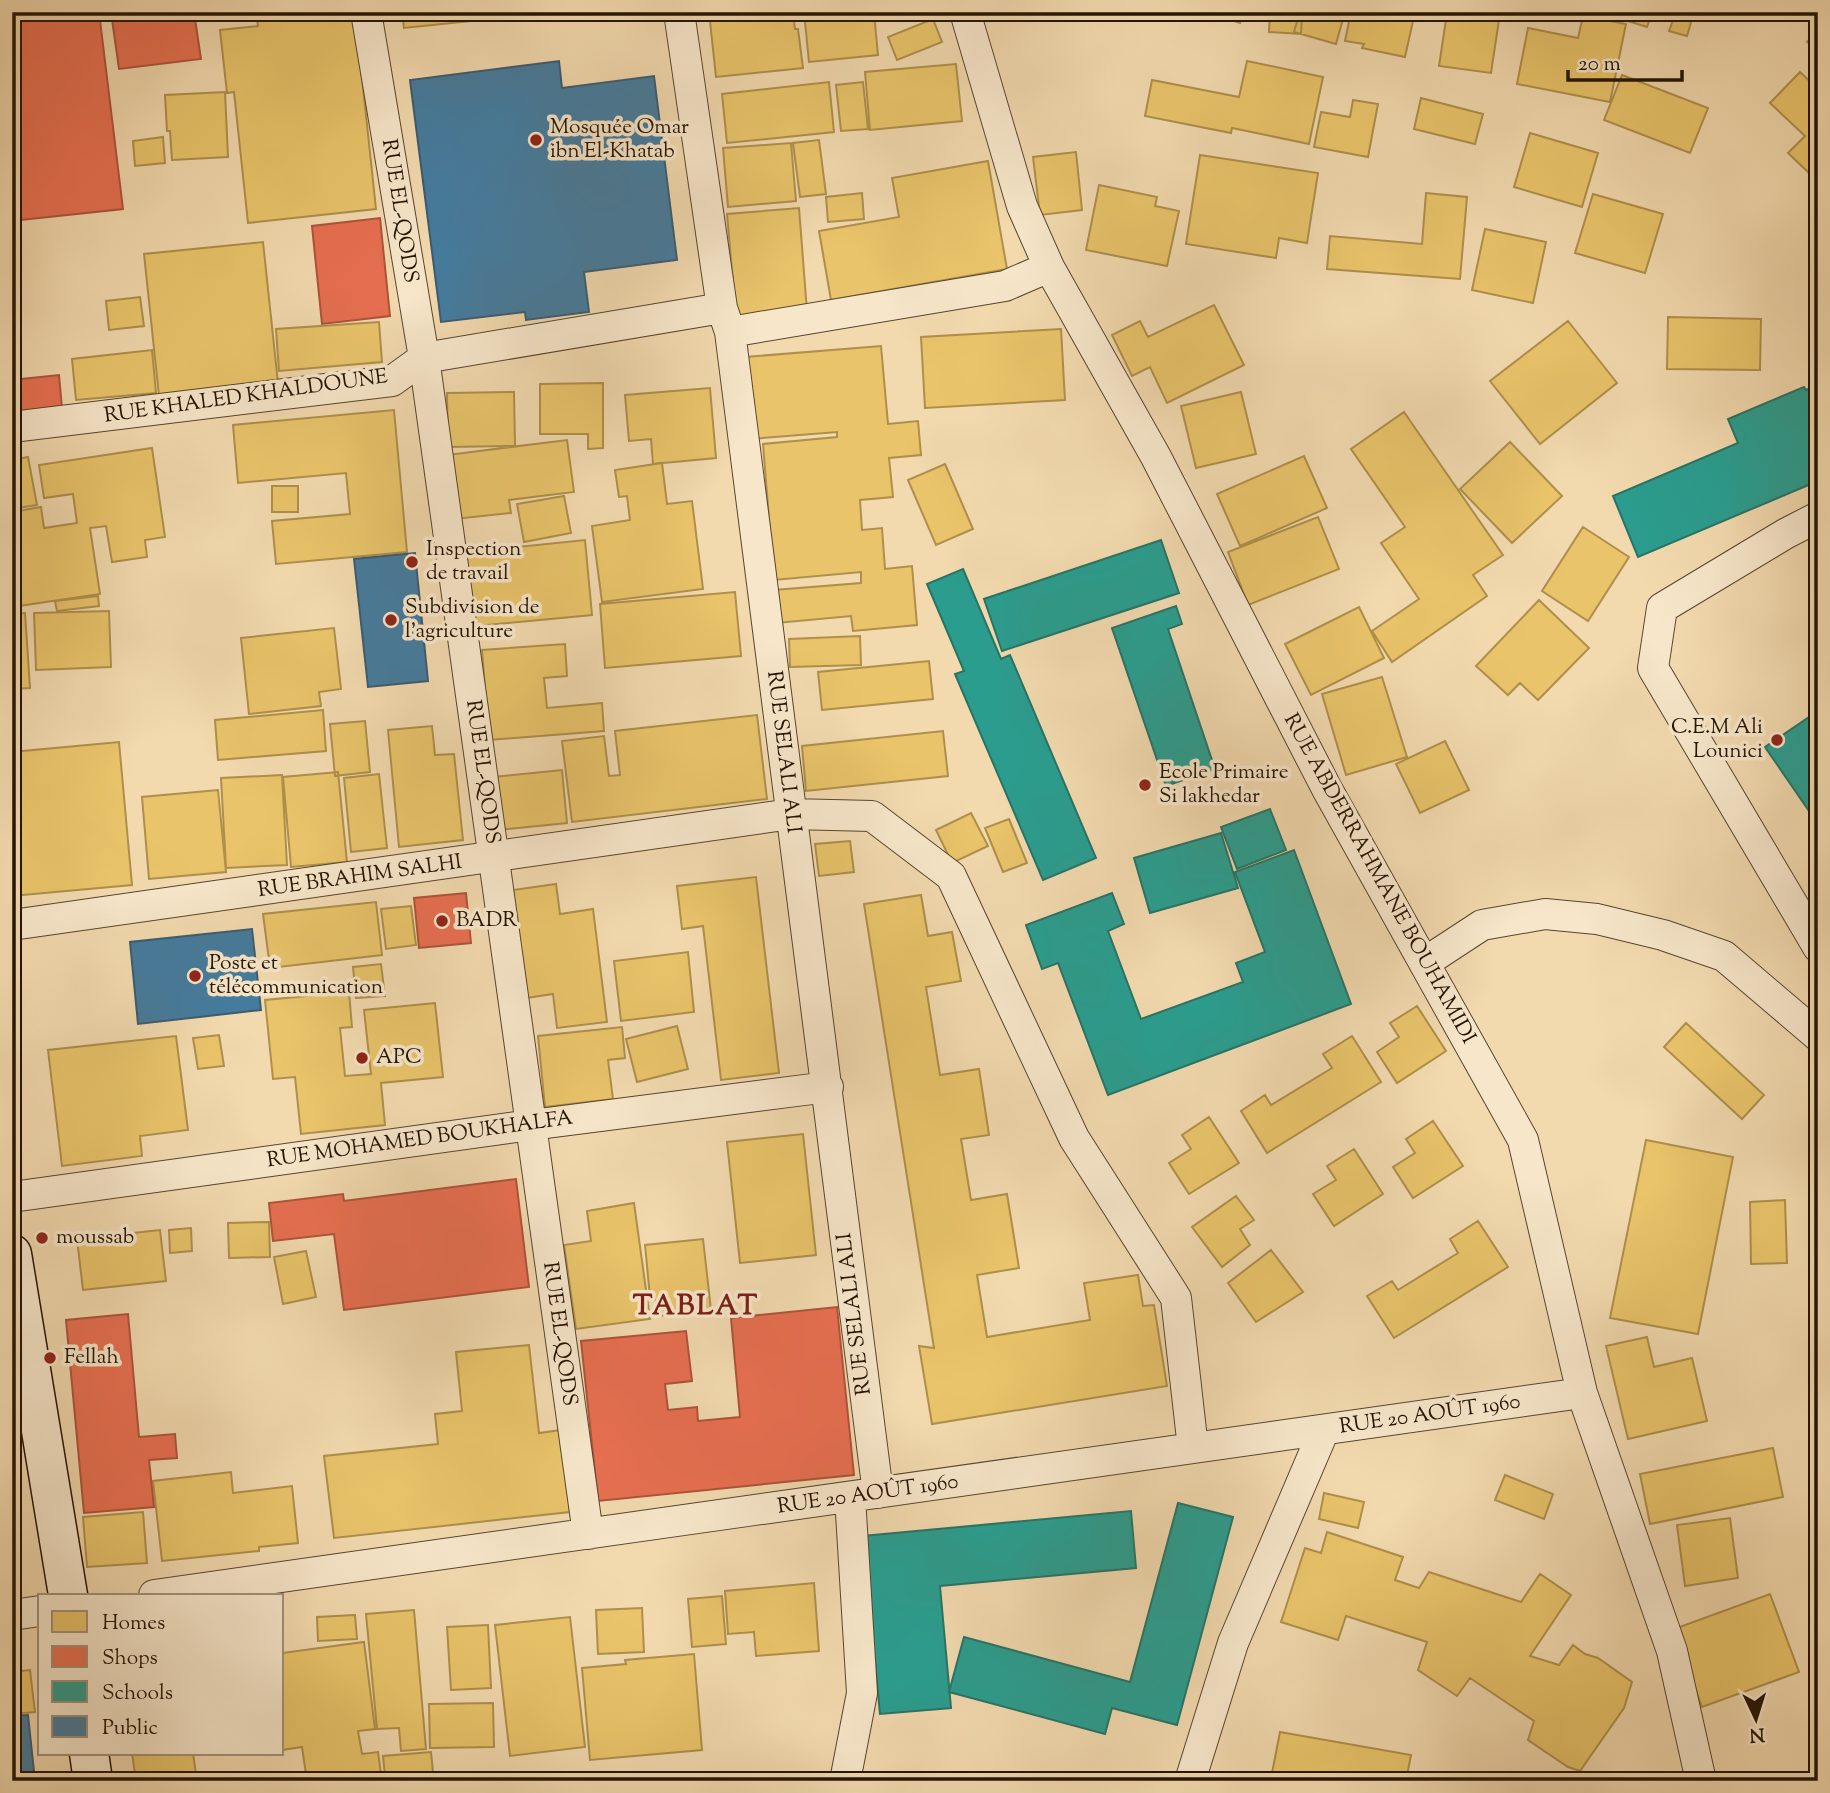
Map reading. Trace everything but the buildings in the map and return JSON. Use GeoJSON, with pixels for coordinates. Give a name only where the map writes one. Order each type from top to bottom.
{"type":"FeatureCollection","features":[{"type":"Feature","properties":{"kind":"main road"},"geometry":{"type":"LineString","coordinates":[[12,1254],[68,1594]]}},
{"type":"Feature","properties":{"kind":"main road"},"geometry":{"type":"LineString","coordinates":[[89,1755],[93,1781]]}},
{"type":"Feature","properties":{"kind":"street","name":"RUE EL-QODS"},"geometry":{"type":"LineString","coordinates":[[366,12],[424,358],[588,1534]]}},
{"type":"Feature","properties":{"kind":"street","name":"RUE SELALI ALI"},"geometry":{"type":"LineString","coordinates":[[679,12],[726,320],[828,1087],[864,1495],[862,1693],[845,1781]]}},
{"type":"Feature","properties":{"kind":"street","name":"RUE ABDERRAHMANE BOUHAMIDI"},"geometry":{"type":"LineString","coordinates":[[965,12],[1022,206],[1049,267],[1156,457],[1327,789],[1523,1140],[1582,1393],[1672,1651],[1701,1781]]}},
{"type":"Feature","properties":{"kind":"street","name":"RUE KHALED KHALDOUNE"},"geometry":{"type":"LineString","coordinates":[[12,427],[392,381],[424,358],[1005,286],[1049,267]]}},
{"type":"Feature","properties":{"kind":"street"},"geometry":{"type":"LineString","coordinates":[[1818,517],[1662,608],[1653,668],[1818,947]]}},
{"type":"Feature","properties":{"kind":"street","name":"RUE BRAHIM SALHI"},"geometry":{"type":"LineString","coordinates":[[12,925],[790,814],[872,816],[951,876],[1074,1138],[1176,1298],[1193,1448]]}},
{"type":"Feature","properties":{"kind":"street"},"geometry":{"type":"LineString","coordinates":[[1424,962],[1482,925],[1545,914],[1597,919],[1663,935],[1724,956],[1818,1036]]}},
{"type":"Feature","properties":{"kind":"street","name":"RUE MOHAMED BOUKHALFA"},"geometry":{"type":"LineString","coordinates":[[12,1197],[828,1087]]}},
{"type":"Feature","properties":{"kind":"street","name":"RUE 20 AOÛT 1960"},"geometry":{"type":"LineString","coordinates":[[161,1594],[1582,1393]]}},
{"type":"Feature","properties":{"kind":"street"},"geometry":{"type":"LineString","coordinates":[[1190,1781],[1233,1643],[1324,1430]]}},
{"type":"Feature","properties":{"kind":"street"},"geometry":{"type":"LineString","coordinates":[[12,1615],[38,1611]]}},
{"type":"Feature","properties":{"kind":"place","name":"Mosquée Omar ibn El-Khatab"},"geometry":{"type":"Point","coordinates":[536,140]}},
{"type":"Feature","properties":{"kind":"place","name":"Inspection de travail"},"geometry":{"type":"Point","coordinates":[412,562]}},
{"type":"Feature","properties":{"kind":"place","name":"Subdivision de l'agriculture"},"geometry":{"type":"Point","coordinates":[391,620]}},
{"type":"Feature","properties":{"kind":"place","name":"C.E.M Ali Lounici"},"geometry":{"type":"Point","coordinates":[1777,740]}},
{"type":"Feature","properties":{"kind":"place","name":"Ecole Primaire Si lakhedar"},"geometry":{"type":"Point","coordinates":[1145,785]}},
{"type":"Feature","properties":{"kind":"place","name":"BADR"},"geometry":{"type":"Point","coordinates":[442,921]}},
{"type":"Feature","properties":{"kind":"place","name":"Poste et télécommunication"},"geometry":{"type":"Point","coordinates":[195,976]}},
{"type":"Feature","properties":{"kind":"place","name":"APC"},"geometry":{"type":"Point","coordinates":[362,1058]}},
{"type":"Feature","properties":{"kind":"place","name":"moussab"},"geometry":{"type":"Point","coordinates":[42,1238]}},
{"type":"Feature","properties":{"kind":"place","name":"Fellah"},"geometry":{"type":"Point","coordinates":[50,1358]}},
{"type":"Feature","properties":{"kind":"district","name":"TABLAT"},"geometry":{"type":"Point","coordinates":[696,1307]}}]}
